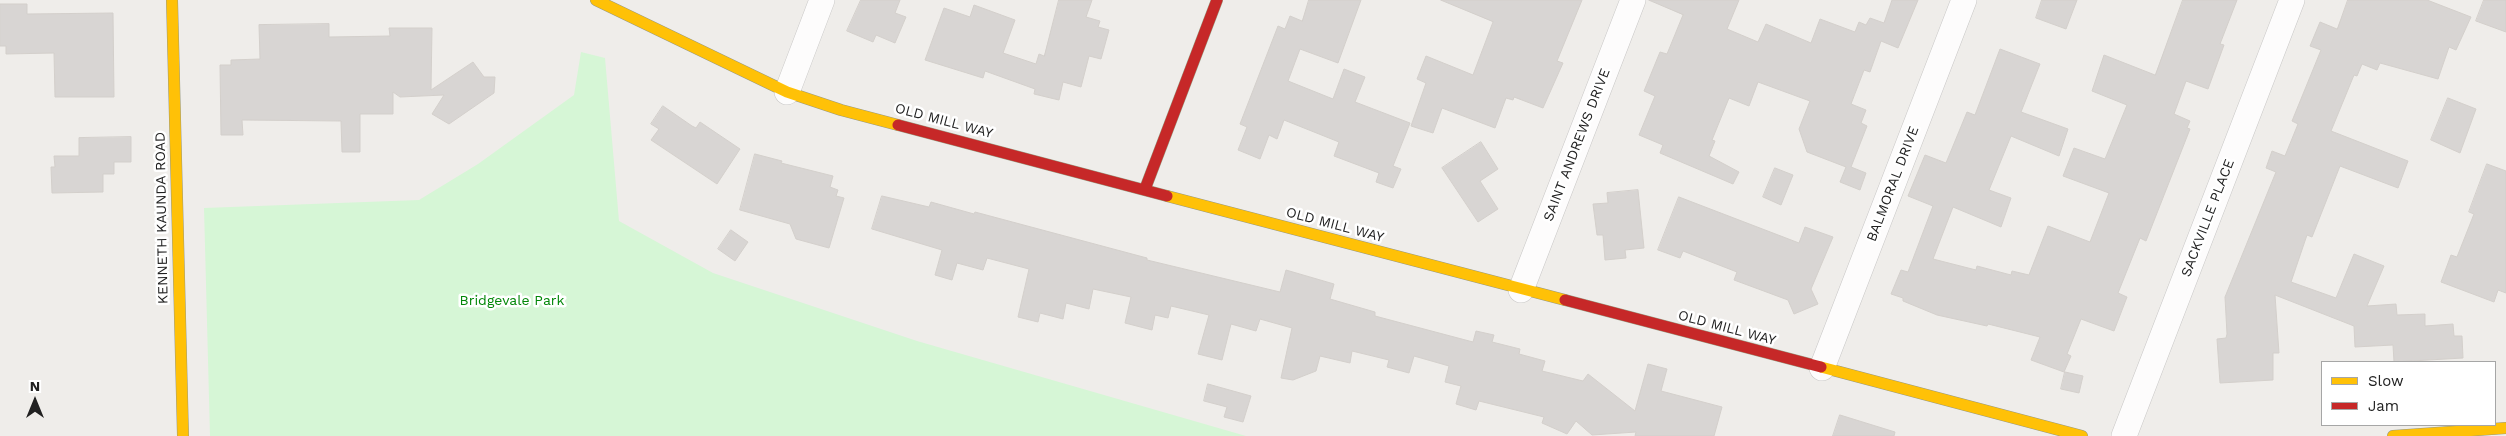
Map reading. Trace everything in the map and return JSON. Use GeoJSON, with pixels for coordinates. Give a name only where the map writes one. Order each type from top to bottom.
{"type":"FeatureCollection","features":[{"type":"Feature","properties":{"kind":"street","name":"KENNETH KAUNDA ROAD"},"geometry":{"type":"LineString","coordinates":[[172,0],[183,436]]}},
{"type":"Feature","properties":{"kind":"street","name":"OLD MILL WAY"},"geometry":{"type":"LineString","coordinates":[[596,0],[787,92],[841,110],[2082,436]]}},
{"type":"Feature","properties":{"kind":"street"},"geometry":{"type":"LineString","coordinates":[[787,92],[822,0]]}},
{"type":"Feature","properties":{"kind":"street"},"geometry":{"type":"LineString","coordinates":[[1145,189],[1217,0]]}},
{"type":"Feature","properties":{"kind":"street","name":"SAINT ANDREWS DRIVE"},"geometry":{"type":"LineString","coordinates":[[1521,290],[1633,0]]}},
{"type":"Feature","properties":{"kind":"street","name":"BALMORAL DRIVE"},"geometry":{"type":"LineString","coordinates":[[1822,368],[1964,0]]}},
{"type":"Feature","properties":{"kind":"street","name":"SACKVILLE PLACE"},"geometry":{"type":"LineString","coordinates":[[2124,436],[2292,0]]}},
{"type":"Feature","properties":{"kind":"street"},"geometry":{"type":"LineString","coordinates":[[2393,436],[2506,428]]}},
{"type":"Feature","properties":{"kind":"green space","name":"Bridgevale Park"},"geometry":{"type":"Polygon","coordinates":[[[581,52],[605,58],[619,221],[713,273],[917,341],[1246,436],[210,436],[204,208],[419,200],[478,164],[574,95],[581,52]]]}},
{"type":"Feature","properties":{"kind":"building"},"geometry":{"type":"Polygon","coordinates":[[[861,0],[900,0],[895,13],[906,17],[895,43],[876,35],[873,42],[847,31],[861,0]]]}},
{"type":"Feature","properties":{"kind":"building"},"geometry":{"type":"Polygon","coordinates":[[[1059,0],[1092,0],[1086,17],[1100,21],[1098,27],[1109,30],[1101,59],[1089,56],[1081,87],[1063,82],[1059,100],[1034,94],[1035,89],[985,71],[983,78],[925,60],[944,8],[970,17],[974,5],[1015,20],[1003,53],[1036,64],[1039,54],[1044,56],[1059,0]]]}},
{"type":"Feature","properties":{"kind":"building"},"geometry":{"type":"Polygon","coordinates":[[[1309,0],[1361,0],[1338,63],[1300,49],[1288,81],[1333,99],[1344,69],[1365,77],[1355,102],[1410,123],[1393,166],[1401,169],[1393,188],[1376,182],[1379,173],[1334,156],[1339,142],[1284,120],[1277,139],[1269,135],[1260,159],[1238,150],[1247,127],[1240,124],[1278,26],[1285,29],[1290,16],[1302,21],[1309,0]]]}},
{"type":"Feature","properties":{"kind":"building"},"geometry":{"type":"Polygon","coordinates":[[[1441,0],[1582,0],[1557,61],[1563,63],[1543,108],[1514,97],[1513,100],[1506,98],[1495,128],[1442,108],[1433,133],[1411,126],[1426,83],[1417,79],[1426,56],[1473,75],[1493,22],[1441,0]]]}},
{"type":"Feature","properties":{"kind":"building"},"geometry":{"type":"Polygon","coordinates":[[[1649,0],[1739,0],[1727,29],[1758,42],[1766,24],[1811,43],[1820,19],[1855,32],[1859,22],[1866,25],[1870,18],[1884,23],[1892,0],[1918,0],[1898,48],[1881,41],[1870,72],[1864,70],[1851,104],[1866,110],[1861,123],[1867,126],[1851,167],[1866,173],[1860,190],[1840,182],[1846,167],[1807,152],[1799,129],[1810,101],[1758,82],[1749,106],[1729,98],[1712,140],[1715,141],[1709,156],[1739,172],[1733,184],[1660,153],[1663,145],[1639,135],[1655,96],[1644,91],[1660,52],[1667,54],[1683,15],[1649,0]]]}},
{"type":"Feature","properties":{"kind":"building"},"geometry":{"type":"Polygon","coordinates":[[[2042,0],[2077,0],[2066,29],[2036,18],[2042,0]]]}},
{"type":"Feature","properties":{"kind":"building"},"geometry":{"type":"Polygon","coordinates":[[[2183,0],[2237,0],[2220,44],[2224,45],[2208,89],[2186,81],[2174,114],[2190,121],[2187,128],[2190,129],[2146,241],[2140,238],[2118,293],[2127,297],[2114,331],[2081,319],[2067,354],[2071,356],[2064,372],[2031,360],[2040,337],[1988,324],[1987,326],[1937,315],[1891,294],[1901,270],[1908,272],[1933,206],[1908,196],[1925,155],[1946,163],[1967,112],[1975,115],[2000,49],[2040,64],[2021,112],[2068,129],[2059,156],[2011,136],[1989,190],[2011,198],[2001,227],[1953,207],[1933,259],[1976,270],[1977,266],[2011,275],[2012,271],[2029,275],[2048,226],[2090,242],[2109,193],[2063,176],[2074,148],[2105,159],[2127,105],[2092,91],[2104,55],[2155,75],[2183,0]]]}},
{"type":"Feature","properties":{"kind":"building"},"geometry":{"type":"Polygon","coordinates":[[[2348,0],[2427,0],[2471,17],[2456,50],[2449,47],[2438,79],[2380,63],[2377,70],[2362,64],[2357,76],[2354,75],[2331,131],[2408,161],[2398,188],[2340,166],[2312,237],[2307,235],[2291,282],[2336,298],[2354,254],[2384,266],[2367,306],[2396,304],[2397,315],[2425,314],[2425,326],[2453,324],[2454,336],[2462,336],[2463,358],[2394,361],[2393,345],[2355,347],[2354,326],[2275,295],[2279,353],[2273,353],[2273,380],[2220,383],[2217,339],[2226,338],[2227,334],[2225,297],[2276,172],[2266,168],[2272,151],[2285,156],[2298,124],[2292,121],[2321,50],[2310,46],[2320,22],[2337,29],[2348,0]]]}},
{"type":"Feature","properties":{"kind":"building"},"geometry":{"type":"Polygon","coordinates":[[[2484,0],[2506,0],[2506,32],[2476,21],[2484,0]]]}},
{"type":"Feature","properties":{"kind":"building"},"geometry":{"type":"Polygon","coordinates":[[[0,4],[27,4],[27,14],[113,13],[114,97],[55,97],[54,53],[6,54],[6,46],[0,46],[0,4]]]}},
{"type":"Feature","properties":{"kind":"building"},"geometry":{"type":"Polygon","coordinates":[[[329,24],[329,37],[390,36],[389,28],[432,28],[431,90],[473,62],[484,77],[495,77],[494,93],[449,124],[432,114],[444,95],[400,97],[393,92],[393,114],[360,114],[360,152],[342,152],[341,121],[242,120],[243,135],[221,135],[220,65],[231,65],[231,60],[260,59],[259,25],[329,24]]]}},
{"type":"Feature","properties":{"kind":"building"},"geometry":{"type":"Polygon","coordinates":[[[2448,98],[2476,109],[2460,153],[2431,140],[2448,98]]]}},
{"type":"Feature","properties":{"kind":"building"},"geometry":{"type":"Polygon","coordinates":[[[663,106],[696,128],[700,122],[740,149],[717,184],[651,140],[659,129],[651,124],[663,106]]]}},
{"type":"Feature","properties":{"kind":"building"},"geometry":{"type":"Polygon","coordinates":[[[131,137],[131,162],[114,162],[114,174],[103,174],[103,192],[52,193],[51,167],[55,167],[54,156],[79,156],[79,138],[131,137]]]}},
{"type":"Feature","properties":{"kind":"building"},"geometry":{"type":"Polygon","coordinates":[[[1481,142],[1498,169],[1480,181],[1498,209],[1478,222],[1442,168],[1481,142]]]}},
{"type":"Feature","properties":{"kind":"building"},"geometry":{"type":"Polygon","coordinates":[[[755,154],[782,161],[781,163],[833,176],[830,187],[838,190],[836,196],[844,198],[829,248],[796,239],[790,224],[740,210],[755,154]]]}},
{"type":"Feature","properties":{"kind":"building"},"geometry":{"type":"Polygon","coordinates":[[[2487,164],[2506,171],[2506,293],[2498,290],[2494,302],[2441,282],[2451,255],[2457,257],[2474,214],[2469,212],[2487,164]]]}},
{"type":"Feature","properties":{"kind":"building"},"geometry":{"type":"Polygon","coordinates":[[[1775,168],[1793,175],[1781,205],[1763,197],[1775,168]]]}},
{"type":"Feature","properties":{"kind":"building"},"geometry":{"type":"Polygon","coordinates":[[[1638,190],[1644,248],[1625,250],[1626,258],[1605,260],[1603,235],[1597,235],[1593,204],[1608,203],[1607,193],[1638,190]]]}},
{"type":"Feature","properties":{"kind":"building"},"geometry":{"type":"Polygon","coordinates":[[[882,196],[929,207],[931,202],[974,214],[975,212],[1147,258],[1147,260],[1280,292],[1286,270],[1334,284],[1330,299],[1375,312],[1375,316],[1473,342],[1476,331],[1494,335],[1492,342],[1520,349],[1519,354],[1545,361],[1542,371],[1583,381],[1588,374],[1635,411],[1648,364],[1667,369],[1661,391],[1722,407],[1714,436],[1635,436],[1636,432],[1592,435],[1576,421],[1567,434],[1542,423],[1544,417],[1479,401],[1476,410],[1456,404],[1461,386],[1445,382],[1449,366],[1414,356],[1409,373],[1387,367],[1389,360],[1352,351],[1350,363],[1320,356],[1316,371],[1293,380],[1281,378],[1292,328],[1260,319],[1256,331],[1231,324],[1222,360],[1198,354],[1209,315],[1171,306],[1168,318],[1155,315],[1152,330],[1125,323],[1131,297],[1093,289],[1089,309],[1066,303],[1063,319],[1040,313],[1038,322],[1018,317],[1029,269],[987,258],[983,270],[957,263],[952,280],[935,275],[942,250],[872,229],[882,196]]]}},
{"type":"Feature","properties":{"kind":"building"},"geometry":{"type":"Polygon","coordinates":[[[1679,197],[1799,243],[1805,227],[1833,237],[1811,289],[1818,304],[1794,314],[1788,300],[1734,280],[1737,272],[1683,251],[1680,258],[1658,250],[1679,197]]]}},
{"type":"Feature","properties":{"kind":"building"},"geometry":{"type":"Polygon","coordinates":[[[731,230],[748,242],[735,261],[718,249],[731,230]]]}},
{"type":"Feature","properties":{"kind":"building"},"geometry":{"type":"Polygon","coordinates":[[[2065,372],[2083,376],[2079,393],[2061,389],[2065,372]]]}},
{"type":"Feature","properties":{"kind":"building"},"geometry":{"type":"Polygon","coordinates":[[[1208,384],[1251,396],[1243,422],[1224,417],[1227,407],[1204,401],[1208,384]]]}},
{"type":"Feature","properties":{"kind":"building"},"geometry":{"type":"Polygon","coordinates":[[[1840,415],[1895,432],[1894,436],[1833,436],[1840,415]]]}},
{"type":"Feature","properties":{"kind":"traffic: slow"},"geometry":{"type":"LineString","coordinates":[[172,0],[183,436]]}},
{"type":"Feature","properties":{"kind":"traffic: slow"},"geometry":{"type":"LineString","coordinates":[[596,0],[787,92],[841,110],[898,125]]}},
{"type":"Feature","properties":{"kind":"traffic: slow"},"geometry":{"type":"LineString","coordinates":[[1167,196],[1565,300]]}},
{"type":"Feature","properties":{"kind":"traffic: slow"},"geometry":{"type":"LineString","coordinates":[[1821,367],[2082,436]]}},
{"type":"Feature","properties":{"kind":"traffic: slow"},"geometry":{"type":"LineString","coordinates":[[2393,436],[2506,428]]}},
{"type":"Feature","properties":{"kind":"traffic: jam"},"geometry":{"type":"LineString","coordinates":[[1145,189],[1217,0]]}},
{"type":"Feature","properties":{"kind":"traffic: jam"},"geometry":{"type":"LineString","coordinates":[[898,125],[1167,196]]}},
{"type":"Feature","properties":{"kind":"traffic: jam"},"geometry":{"type":"LineString","coordinates":[[1565,300],[1821,367]]}}]}
